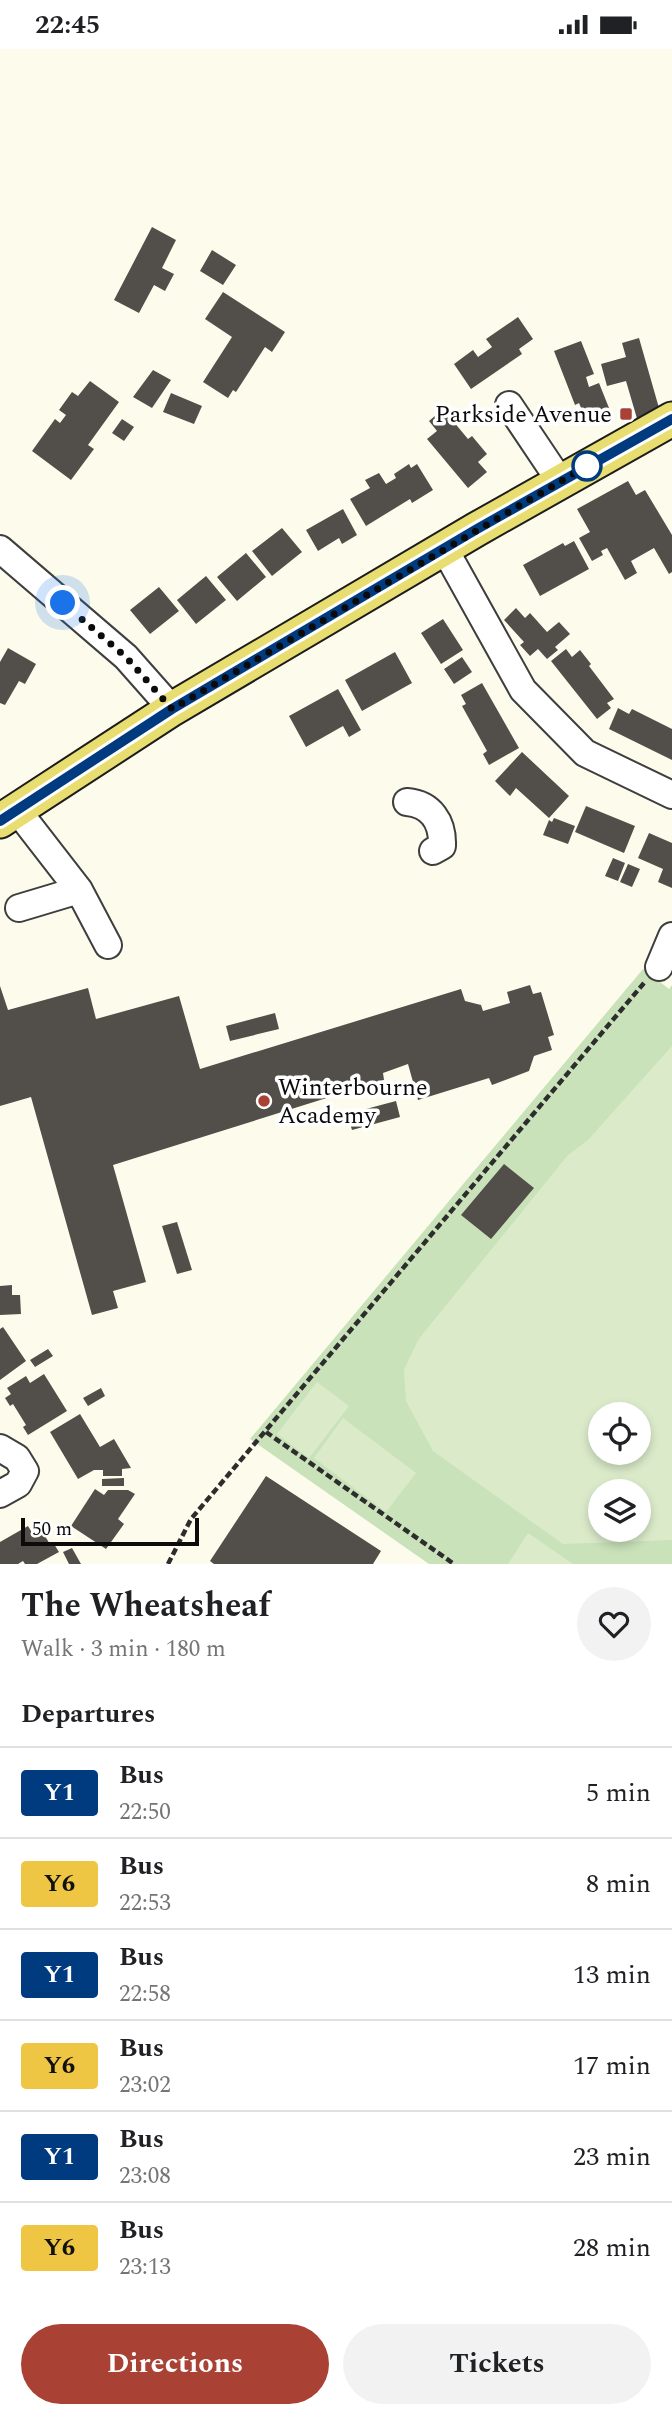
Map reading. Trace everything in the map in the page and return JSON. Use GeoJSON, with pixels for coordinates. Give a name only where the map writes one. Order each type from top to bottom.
{"type":"FeatureCollection","features":[{"type":"Feature","properties":{"kind":"main road"},"geometry":{"type":"LineString","coordinates":[[8,816],[172,709],[444,548],[672,419]]}},
{"type":"Feature","properties":{"kind":"street"},"geometry":{"type":"LineString","coordinates":[[509,405],[560,481]]}},
{"type":"Feature","properties":{"kind":"street"},"geometry":{"type":"LineString","coordinates":[[444,548],[523,690],[585,753],[672,795]]}},
{"type":"Feature","properties":{"kind":"street"},"geometry":{"type":"LineString","coordinates":[[0,549],[126,657],[172,709]]}},
{"type":"Feature","properties":{"kind":"street"},"geometry":{"type":"LineString","coordinates":[[407,802],[428,808],[441,826],[442,846],[433,851]]}},
{"type":"Feature","properties":{"kind":"street"},"geometry":{"type":"LineString","coordinates":[[8,816],[79,890],[108,945]]}},
{"type":"Feature","properties":{"kind":"street"},"geometry":{"type":"LineString","coordinates":[[19,908],[79,890]]}},
{"type":"Feature","properties":{"kind":"street"},"geometry":{"type":"LineString","coordinates":[[659,967],[672,936]]}},
{"type":"Feature","properties":{"kind":"street"},"geometry":{"type":"LineString","coordinates":[[0,1448],[17,1458],[25,1471],[18,1484],[0,1494]]}},
{"type":"Feature","properties":{"kind":"path"},"geometry":{"type":"LineString","coordinates":[[168,1564],[191,1519],[659,967]]}},
{"type":"Feature","properties":{"kind":"path"},"geometry":{"type":"LineString","coordinates":[[266,1432],[454,1564]]}},
{"type":"Feature","properties":{"kind":"green space"},"geometry":{"type":"Polygon","coordinates":[[[643,969],[669,989],[672,985],[672,1564],[429,1564],[250,1439],[643,969]]]}},
{"type":"Feature","properties":{"kind":"green space"},"geometry":{"type":"Polygon","coordinates":[[[672,1046],[672,1540],[651,1541],[651,1479],[588,1479],[588,1542],[618,1542],[563,1544],[433,1451],[406,1401],[404,1370],[418,1340],[568,1155],[588,1140],[672,1046]]]}},
{"type":"Feature","properties":{"kind":"green space"},"geometry":{"type":"Polygon","coordinates":[[[317,1382],[349,1406],[309,1458],[277,1434],[317,1382]]]}},
{"type":"Feature","properties":{"kind":"green space"},"geometry":{"type":"Polygon","coordinates":[[[343,1418],[416,1473],[386,1512],[314,1458],[343,1418]]]}},
{"type":"Feature","properties":{"kind":"green space"},"geometry":{"type":"Polygon","coordinates":[[[528,1533],[573,1564],[508,1564],[528,1533]]]}},
{"type":"Feature","properties":{"kind":"building"},"geometry":{"type":"Polygon","coordinates":[[[152,227],[176,240],[162,268],[174,274],[165,291],[154,285],[139,313],[114,300],[152,227]]]}},
{"type":"Feature","properties":{"kind":"building"},"geometry":{"type":"Polygon","coordinates":[[[212,250],[236,265],[223,285],[200,271],[212,250]]]}},
{"type":"Feature","properties":{"kind":"building"},"geometry":{"type":"Polygon","coordinates":[[[223,292],[285,332],[272,352],[265,347],[236,392],[233,390],[228,398],[203,382],[232,337],[205,319],[223,292]]]}},
{"type":"Feature","properties":{"kind":"building"},"geometry":{"type":"Polygon","coordinates":[[[518,317],[533,339],[519,349],[522,354],[471,389],[454,364],[473,350],[478,357],[492,347],[486,339],[518,317]]]}},
{"type":"Feature","properties":{"kind":"building"},"geometry":{"type":"Polygon","coordinates":[[[639,338],[661,415],[638,422],[626,381],[607,386],[601,364],[626,357],[622,343],[639,338]]]}},
{"type":"Feature","properties":{"kind":"building"},"geometry":{"type":"Polygon","coordinates":[[[581,341],[594,374],[586,377],[589,387],[599,383],[611,413],[587,422],[579,403],[575,405],[554,351],[581,341]]]}},
{"type":"Feature","properties":{"kind":"building"},"geometry":{"type":"Polygon","coordinates":[[[153,370],[171,380],[152,408],[133,397],[153,370]]]}},
{"type":"Feature","properties":{"kind":"building"},"geometry":{"type":"Polygon","coordinates":[[[90,381],[119,402],[88,445],[94,449],[71,480],[32,451],[55,419],[60,423],[66,415],[59,410],[72,392],[78,396],[90,381]]]}},
{"type":"Feature","properties":{"kind":"building"},"geometry":{"type":"Polygon","coordinates":[[[171,393],[202,406],[194,424],[163,412],[171,393]]]}},
{"type":"Feature","properties":{"kind":"building"},"geometry":{"type":"Polygon","coordinates":[[[443,409],[468,439],[472,436],[487,454],[478,462],[487,472],[468,488],[427,439],[437,431],[429,421],[443,409]]]}},
{"type":"Feature","properties":{"kind":"building"},"geometry":{"type":"Polygon","coordinates":[[[122,419],[134,427],[124,441],[112,433],[122,419]]]}},
{"type":"Feature","properties":{"kind":"building"},"geometry":{"type":"Polygon","coordinates":[[[409,464],[411,468],[417,464],[433,490],[412,503],[410,499],[366,526],[350,499],[370,488],[365,480],[379,473],[386,484],[396,478],[394,474],[409,464]]]}},
{"type":"Feature","properties":{"kind":"building"},"geometry":{"type":"Polygon","coordinates":[[[628,481],[636,495],[645,490],[672,535],[672,572],[669,574],[654,548],[631,561],[637,573],[625,580],[607,548],[601,551],[603,555],[592,561],[579,538],[590,532],[577,509],[628,481]]]}},
{"type":"Feature","properties":{"kind":"building"},"geometry":{"type":"Polygon","coordinates":[[[343,509],[357,535],[342,544],[339,538],[318,551],[306,530],[343,509]]]}},
{"type":"Feature","properties":{"kind":"building"},"geometry":{"type":"Polygon","coordinates":[[[282,528],[302,552],[272,576],[252,551],[282,528]]]}},
{"type":"Feature","properties":{"kind":"building"},"geometry":{"type":"Polygon","coordinates":[[[574,541],[589,569],[540,596],[523,565],[563,543],[565,546],[574,541]]]}},
{"type":"Feature","properties":{"kind":"building"},"geometry":{"type":"Polygon","coordinates":[[[246,553],[266,577],[237,601],[217,577],[246,553]]]}},
{"type":"Feature","properties":{"kind":"building"},"geometry":{"type":"Polygon","coordinates":[[[206,576],[226,600],[196,624],[177,600],[206,576]]]}},
{"type":"Feature","properties":{"kind":"building"},"geometry":{"type":"Polygon","coordinates":[[[159,587],[179,611],[150,634],[130,610],[159,587]]]}},
{"type":"Feature","properties":{"kind":"building"},"geometry":{"type":"Polygon","coordinates":[[[516,608],[525,618],[530,613],[547,632],[559,622],[570,634],[555,647],[558,650],[547,659],[538,649],[530,656],[520,645],[524,642],[504,620],[516,608]]]}},
{"type":"Feature","properties":{"kind":"building"},"geometry":{"type":"Polygon","coordinates":[[[443,619],[463,650],[441,664],[421,633],[443,619]]]}},
{"type":"Feature","properties":{"kind":"building"},"geometry":{"type":"Polygon","coordinates":[[[8,648],[36,664],[25,684],[19,681],[5,705],[0,703],[0,662],[8,648]]]}},
{"type":"Feature","properties":{"kind":"building"},"geometry":{"type":"Polygon","coordinates":[[[566,649],[572,657],[580,650],[614,699],[607,703],[611,708],[597,719],[551,661],[566,649]]]}},
{"type":"Feature","properties":{"kind":"building"},"geometry":{"type":"Polygon","coordinates":[[[395,652],[412,683],[362,711],[345,680],[395,652]]]}},
{"type":"Feature","properties":{"kind":"building"},"geometry":{"type":"Polygon","coordinates":[[[462,657],[472,672],[454,684],[444,669],[462,657]]]}},
{"type":"Feature","properties":{"kind":"building"},"geometry":{"type":"Polygon","coordinates":[[[482,683],[519,748],[489,765],[483,754],[487,751],[462,706],[466,704],[461,695],[482,683]]]}},
{"type":"Feature","properties":{"kind":"building"},"geometry":{"type":"Polygon","coordinates":[[[338,689],[361,730],[349,737],[343,726],[306,747],[289,716],[338,689]]]}},
{"type":"Feature","properties":{"kind":"building"},"geometry":{"type":"Polygon","coordinates":[[[618,708],[629,714],[632,709],[672,729],[672,760],[609,729],[618,708]]]}},
{"type":"Feature","properties":{"kind":"building"},"geometry":{"type":"Polygon","coordinates":[[[522,752],[569,796],[549,818],[516,788],[510,796],[495,781],[522,752]]]}},
{"type":"Feature","properties":{"kind":"building"},"geometry":{"type":"Polygon","coordinates":[[[586,806],[635,826],[624,853],[575,832],[586,806]]]}},
{"type":"Feature","properties":{"kind":"building"},"geometry":{"type":"Polygon","coordinates":[[[554,818],[575,826],[568,844],[543,835],[549,820],[552,822],[554,818]]]}},
{"type":"Feature","properties":{"kind":"building"},"geometry":{"type":"Polygon","coordinates":[[[649,833],[672,843],[672,888],[658,882],[663,869],[638,858],[649,833]]]}},
{"type":"Feature","properties":{"kind":"building"},"geometry":{"type":"Polygon","coordinates":[[[613,858],[625,863],[618,881],[605,876],[613,858]]]}},
{"type":"Feature","properties":{"kind":"building"},"geometry":{"type":"Polygon","coordinates":[[[628,864],[640,869],[632,887],[620,882],[628,864]]]}},
{"type":"Feature","properties":{"kind":"building"},"geometry":{"type":"Polygon","coordinates":[[[530,985],[533,994],[541,992],[554,1035],[548,1037],[552,1050],[534,1056],[529,1071],[492,1085],[489,1078],[418,1100],[408,1064],[383,1073],[384,1080],[113,1165],[146,1282],[113,1291],[118,1308],[92,1315],[31,1097],[0,1106],[0,986],[8,1010],[88,988],[96,1019],[179,996],[200,1069],[461,989],[465,1001],[481,1005],[483,1011],[510,1003],[507,992],[530,985]]]}},
{"type":"Feature","properties":{"kind":"building"},"geometry":{"type":"Polygon","coordinates":[[[275,1013],[279,1029],[230,1041],[226,1026],[275,1013]]]}},
{"type":"Feature","properties":{"kind":"building"},"geometry":{"type":"Polygon","coordinates":[[[396,1101],[400,1117],[352,1130],[347,1114],[396,1101]]]}},
{"type":"Feature","properties":{"kind":"building"},"geometry":{"type":"Polygon","coordinates":[[[504,1164],[534,1188],[491,1239],[461,1215],[504,1164]]]}},
{"type":"Feature","properties":{"kind":"building"},"geometry":{"type":"Polygon","coordinates":[[[177,1222],[192,1270],[177,1274],[162,1226],[177,1222]]]}},
{"type":"Feature","properties":{"kind":"building"},"geometry":{"type":"Polygon","coordinates":[[[12,1285],[12,1295],[20,1295],[21,1314],[0,1315],[0,1286],[12,1285]]]}},
{"type":"Feature","properties":{"kind":"building"},"geometry":{"type":"Polygon","coordinates":[[[3,1327],[26,1361],[0,1380],[0,1329],[3,1327]]]}},
{"type":"Feature","properties":{"kind":"building"},"geometry":{"type":"Polygon","coordinates":[[[48,1349],[53,1356],[35,1367],[30,1360],[48,1349]]]}},
{"type":"Feature","properties":{"kind":"building"},"geometry":{"type":"Polygon","coordinates":[[[44,1374],[67,1411],[28,1435],[23,1427],[26,1425],[13,1404],[10,1406],[5,1398],[11,1394],[7,1388],[26,1376],[30,1383],[44,1374]]]}},
{"type":"Feature","properties":{"kind":"building"},"geometry":{"type":"Polygon","coordinates":[[[101,1388],[105,1396],[88,1406],[83,1398],[101,1388]]]}},
{"type":"Feature","properties":{"kind":"building"},"geometry":{"type":"Polygon","coordinates":[[[80,1414],[100,1447],[114,1439],[131,1468],[122,1469],[122,1476],[103,1476],[103,1470],[94,1470],[78,1479],[50,1432],[80,1414]]]}},
{"type":"Feature","properties":{"kind":"building"},"geometry":{"type":"Polygon","coordinates":[[[266,1476],[381,1551],[373,1564],[214,1564],[210,1561],[266,1476]]]}},
{"type":"Feature","properties":{"kind":"building"},"geometry":{"type":"Polygon","coordinates":[[[124,1478],[124,1486],[102,1486],[102,1479],[124,1478]]]}},
{"type":"Feature","properties":{"kind":"building"},"geometry":{"type":"Polygon","coordinates":[[[95,1489],[104,1495],[108,1490],[128,1490],[135,1494],[118,1519],[124,1524],[106,1549],[71,1526],[95,1489]]]}},
{"type":"Feature","properties":{"kind":"building"},"geometry":{"type":"Polygon","coordinates":[[[28,1526],[34,1536],[42,1531],[51,1546],[54,1544],[59,1552],[37,1564],[25,1564],[23,1561],[18,1564],[0,1564],[0,1542],[28,1526]]]}},
{"type":"Feature","properties":{"kind":"building"},"geometry":{"type":"Polygon","coordinates":[[[72,1548],[81,1564],[69,1564],[63,1552],[72,1548]]]}},
{"type":"Feature","properties":{"kind":"bus line","name":"Y1"},"geometry":{"type":"LineString","coordinates":[[0,821],[172,709],[477,529],[672,419]]}},
{"type":"Feature","properties":{"kind":"place","name":"Parkside Avenue"},"geometry":{"type":"Point","coordinates":[626,414]}},
{"type":"Feature","properties":{"kind":"place","name":"Winterbourne Academy"},"geometry":{"type":"Point","coordinates":[264,1101]}},
{"type":"Feature","properties":{"kind":"route"},"geometry":{"type":"LineString","coordinates":[[63,603],[126,657],[172,709],[587,466]]}}]}
